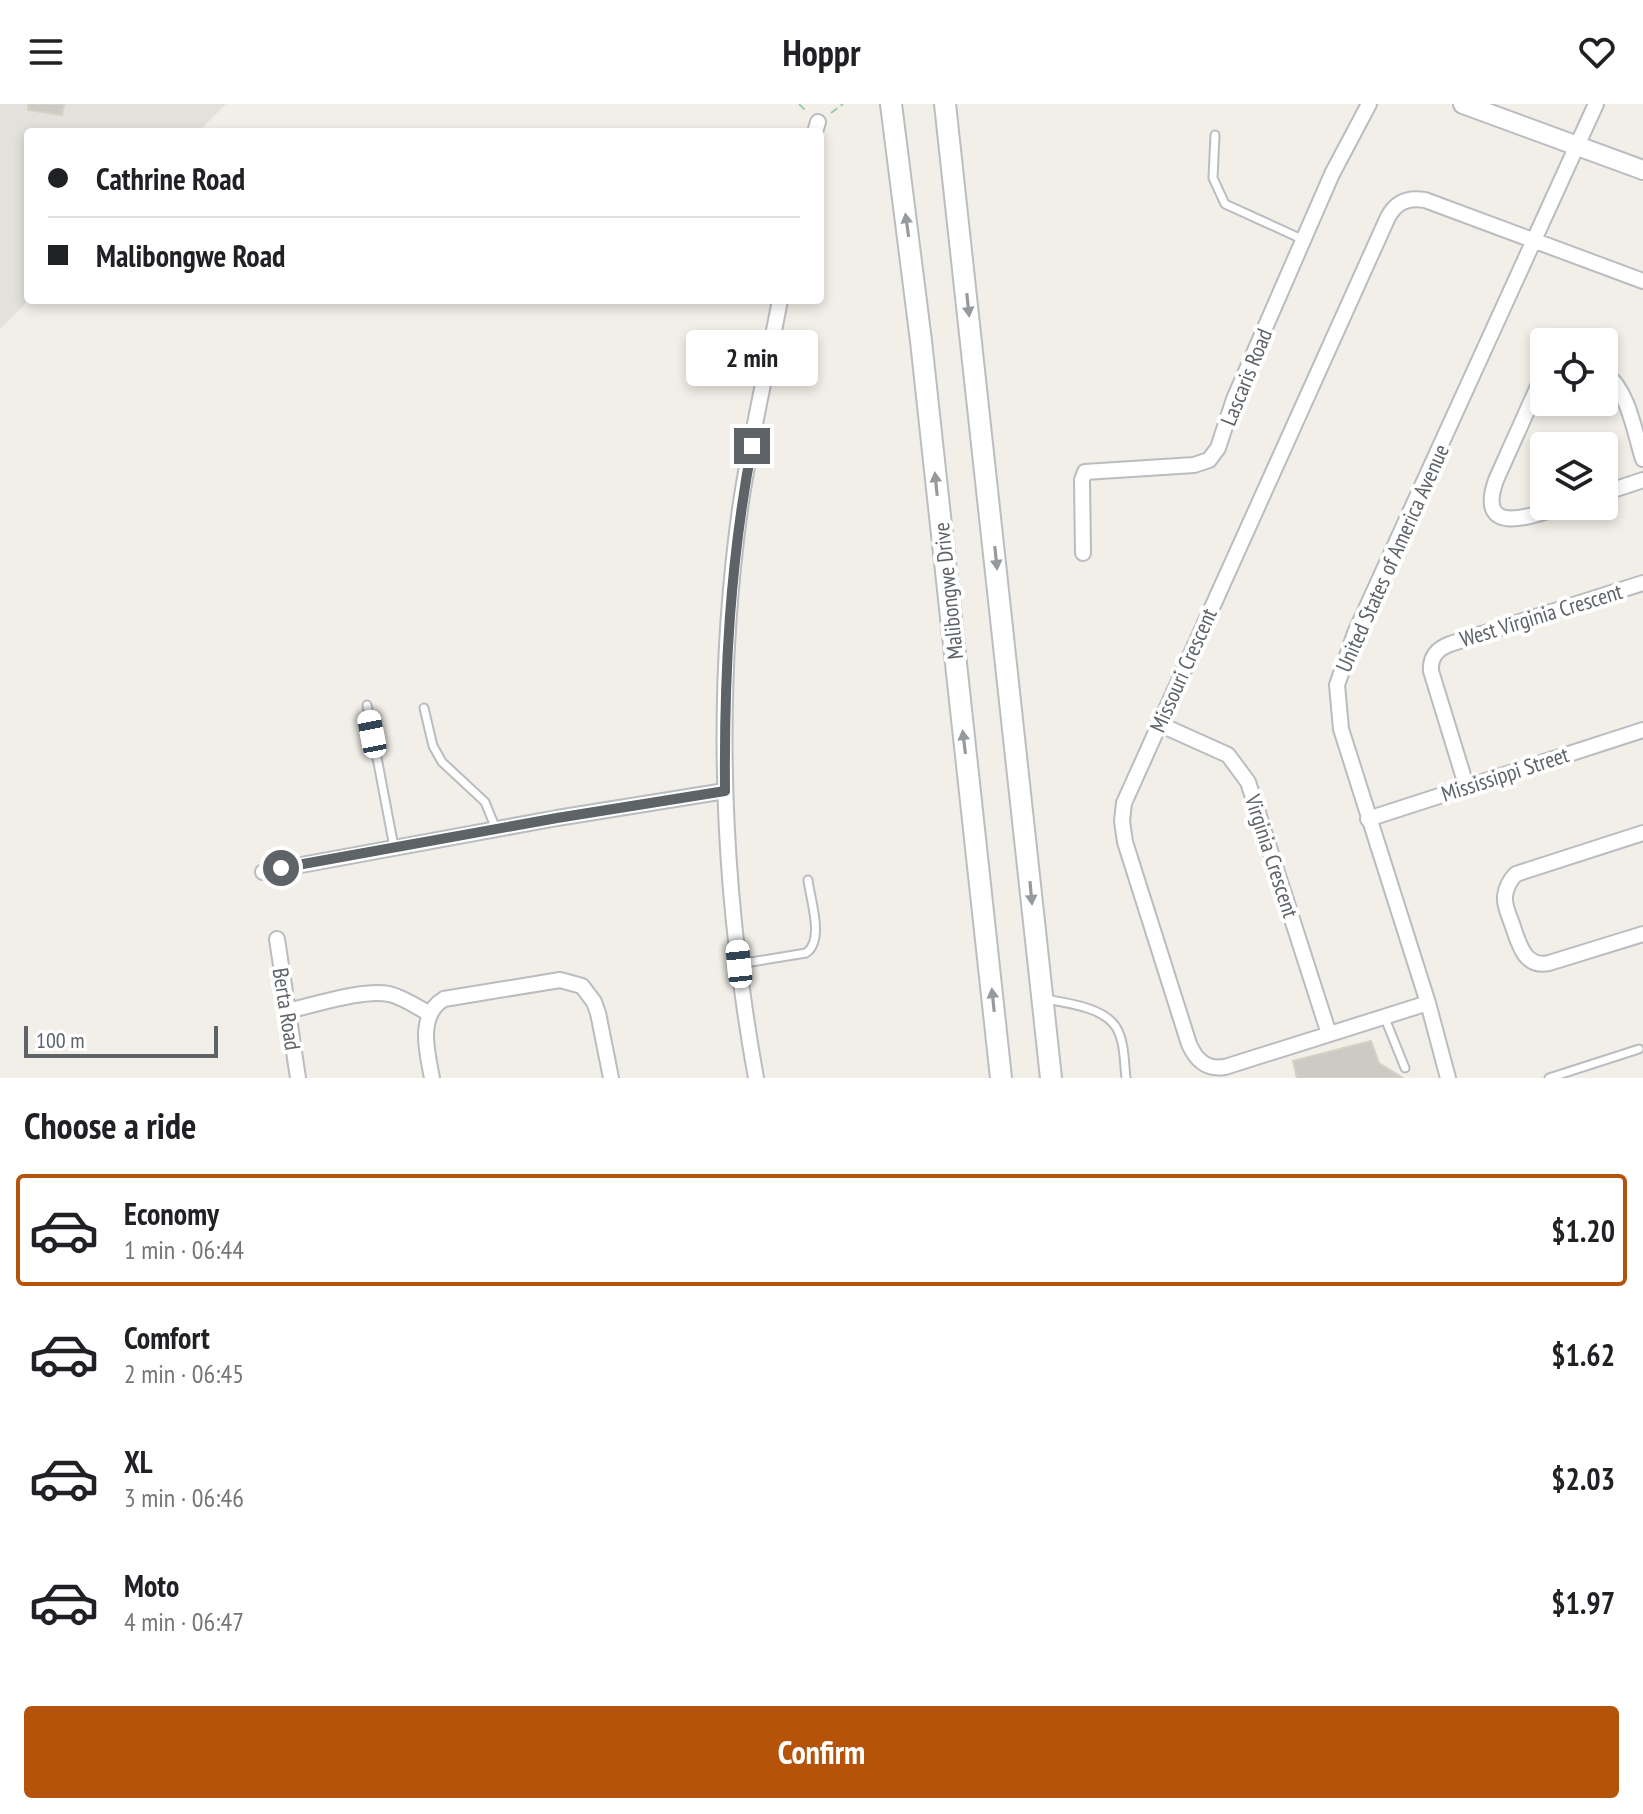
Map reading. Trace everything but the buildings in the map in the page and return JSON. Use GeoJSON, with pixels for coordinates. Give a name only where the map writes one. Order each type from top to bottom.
{"type":"FeatureCollection","features":[{"type":"Feature","properties":{"kind":"main road","name":"Malibongwe Drive"},"geometry":{"type":"LineString","coordinates":[[891,104],[921,341],[1001,1078]]}},
{"type":"Feature","properties":{"kind":"main road"},"geometry":{"type":"LineString","coordinates":[[945,104],[1051,1078]]}},
{"type":"Feature","properties":{"kind":"street","name":"Lascaris Road"},"geometry":{"type":"LineString","coordinates":[[1083,553],[1082,480],[1085,472],[1194,465],[1203,463],[1215,454],[1234,399],[1338,161],[1369,104]]}},
{"type":"Feature","properties":{"kind":"street"},"geometry":{"type":"LineString","coordinates":[[1463,104],[1643,170]]}},
{"type":"Feature","properties":{"kind":"street","name":"United States of America Avenue"},"geometry":{"type":"LineString","coordinates":[[1448,1078],[1428,1003],[1368,819],[1339,718],[1337,697],[1340,673],[1355,633],[1596,104]]}},
{"type":"Feature","properties":{"kind":"street","name":"Missouri Crescent"},"geometry":{"type":"LineString","coordinates":[[1428,1003],[1225,1067],[1212,1068],[1203,1064],[1194,1055],[1122,828],[1129,789],[1390,212],[1406,200],[1425,200],[1643,281]]}},
{"type":"Feature","properties":{"kind":"street"},"geometry":{"type":"LineString","coordinates":[[756,1078],[730,880],[725,791],[726,647],[741,505],[779,304]]}},
{"type":"Feature","properties":{"kind":"street"},"geometry":{"type":"LineString","coordinates":[[1618,388],[1625,400],[1643,459]]}},
{"type":"Feature","properties":{"kind":"street"},"geometry":{"type":"LineString","coordinates":[[1530,404],[1492,491],[1494,509],[1501,516],[1512,520],[1530,515]]}},
{"type":"Feature","properties":{"kind":"street"},"geometry":{"type":"LineString","coordinates":[[1618,488],[1643,480]]}},
{"type":"Feature","properties":{"kind":"street","name":"West Virginia Crescent"},"geometry":{"type":"LineString","coordinates":[[1466,785],[1431,671],[1436,652],[1450,644],[1643,583]]}},
{"type":"Feature","properties":{"kind":"street","name":"Virginia Crescent"},"geometry":{"type":"LineString","coordinates":[[1159,724],[1228,755],[1248,782],[1329,1034]]}},
{"type":"Feature","properties":{"kind":"street","name":"Mississippi Street"},"geometry":{"type":"LineString","coordinates":[[1368,819],[1643,730]]}},
{"type":"Feature","properties":{"kind":"street"},"geometry":{"type":"LineString","coordinates":[[263,872],[725,791]]}},
{"type":"Feature","properties":{"kind":"street"},"geometry":{"type":"LineString","coordinates":[[1643,833],[1516,874],[1507,887],[1505,897],[1521,949],[1538,964],[1643,934]]}},
{"type":"Feature","properties":{"kind":"street","name":"Berta Road"},"geometry":{"type":"LineString","coordinates":[[277,939],[298,1078]]}},
{"type":"Feature","properties":{"kind":"street"},"geometry":{"type":"LineString","coordinates":[[432,1078],[426,1043],[430,1014],[437,1003],[444,999],[560,980],[582,986],[594,1002],[611,1078]]}},
{"type":"Feature","properties":{"kind":"street"},"geometry":{"type":"LineString","coordinates":[[287,1011],[384,993],[430,1014]]}},
{"type":"Feature","properties":{"kind":"lane"},"geometry":{"type":"LineString","coordinates":[[1215,135],[1213,178],[1225,204],[1304,240]]}},
{"type":"Feature","properties":{"kind":"lane"},"geometry":{"type":"LineString","coordinates":[[367,705],[394,849]]}},
{"type":"Feature","properties":{"kind":"lane"},"geometry":{"type":"LineString","coordinates":[[424,708],[433,746],[442,762],[485,802],[496,829]]}},
{"type":"Feature","properties":{"kind":"lane"},"geometry":{"type":"LineString","coordinates":[[739,964],[811,950],[816,940],[808,880]]}},
{"type":"Feature","properties":{"kind":"lane"},"geometry":{"type":"LineString","coordinates":[[1041,998],[1094,1011],[1112,1023],[1120,1037],[1126,1078]]}},
{"type":"Feature","properties":{"kind":"lane"},"geometry":{"type":"LineString","coordinates":[[1384,1016],[1405,1068]]}},
{"type":"Feature","properties":{"kind":"lane"},"geometry":{"type":"LineString","coordinates":[[1549,1078],[1639,1049]]}},
{"type":"Feature","properties":{"kind":"path"},"geometry":{"type":"LineString","coordinates":[[816,127],[843,104]]}},
{"type":"Feature","properties":{"kind":"shaded area"},"geometry":{"type":"Polygon","coordinates":[[[0,104],[226,104],[202,128],[24,128],[25,304],[0,329],[0,104]]]}},
{"type":"Feature","properties":{"kind":"route"},"geometry":{"type":"LineString","coordinates":[[281,868],[725,791],[726,647],[732,573],[752,446]]}}]}
